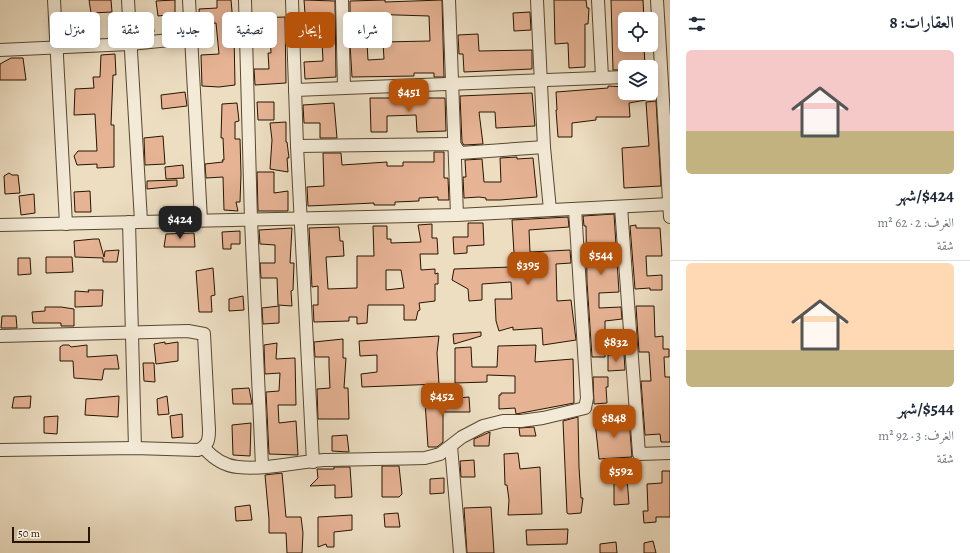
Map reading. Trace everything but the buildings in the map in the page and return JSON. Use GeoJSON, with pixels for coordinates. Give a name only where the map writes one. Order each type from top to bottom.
{"type":"FeatureCollection","features":[{"type":"Feature","properties":{"kind":"street"},"geometry":{"type":"LineString","coordinates":[[54,0],[54,12]]}},
{"type":"Feature","properties":{"kind":"street"},"geometry":{"type":"LineString","coordinates":[[128,0],[129,12]]}},
{"type":"Feature","properties":{"kind":"street"},"geometry":{"type":"LineString","coordinates":[[189,0],[189,12]]}},
{"type":"Feature","properties":{"kind":"street"},"geometry":{"type":"LineString","coordinates":[[245,0],[250,220],[262,466]]}},
{"type":"Feature","properties":{"kind":"street"},"geometry":{"type":"LineString","coordinates":[[292,0],[296,146],[313,462]]}},
{"type":"Feature","properties":{"kind":"street"},"geometry":{"type":"LineString","coordinates":[[342,0],[344,88]]}},
{"type":"Feature","properties":{"kind":"street"},"geometry":{"type":"LineString","coordinates":[[449,0],[457,215]]}},
{"type":"Feature","properties":{"kind":"street"},"geometry":{"type":"LineString","coordinates":[[537,0],[544,147],[550,210]]}},
{"type":"Feature","properties":{"kind":"street"},"geometry":{"type":"LineString","coordinates":[[598,0],[602,77]]}},
{"type":"Feature","properties":{"kind":"street"},"geometry":{"type":"LineString","coordinates":[[657,0],[661,77],[668,152],[670,217]]}},
{"type":"Feature","properties":{"kind":"street"},"geometry":{"type":"LineString","coordinates":[[0,50],[56,48],[66,224]]}},
{"type":"Feature","properties":{"kind":"street"},"geometry":{"type":"LineString","coordinates":[[130,48],[135,222],[133,334],[135,448]]}},
{"type":"Feature","properties":{"kind":"street"},"geometry":{"type":"LineString","coordinates":[[191,48],[201,220]]}},
{"type":"Feature","properties":{"kind":"street"},"geometry":{"type":"LineString","coordinates":[[295,90],[618,77]]}},
{"type":"Feature","properties":{"kind":"street"},"geometry":{"type":"LineString","coordinates":[[296,146],[454,144]]}},
{"type":"Feature","properties":{"kind":"street"},"geometry":{"type":"LineString","coordinates":[[454,144],[460,153],[544,147]]}},
{"type":"Feature","properties":{"kind":"street"},"geometry":{"type":"LineString","coordinates":[[0,225],[457,215],[670,204]]}},
{"type":"Feature","properties":{"kind":"street"},"geometry":{"type":"LineString","coordinates":[[621,206],[639,454],[670,452]]}},
{"type":"Feature","properties":{"kind":"street"},"geometry":{"type":"LineString","coordinates":[[204,448],[212,456],[223,463],[238,467],[313,462],[425,458],[440,454],[462,437],[483,426],[503,422],[521,422],[585,408],[587,398],[575,209]]}},
{"type":"Feature","properties":{"kind":"street"},"geometry":{"type":"LineString","coordinates":[[0,336],[133,334],[188,331],[204,334],[209,430],[209,439],[204,448],[189,451],[135,448],[0,450]]}},
{"type":"Feature","properties":{"kind":"street"},"geometry":{"type":"LineString","coordinates":[[452,446],[460,553]]}}]}
